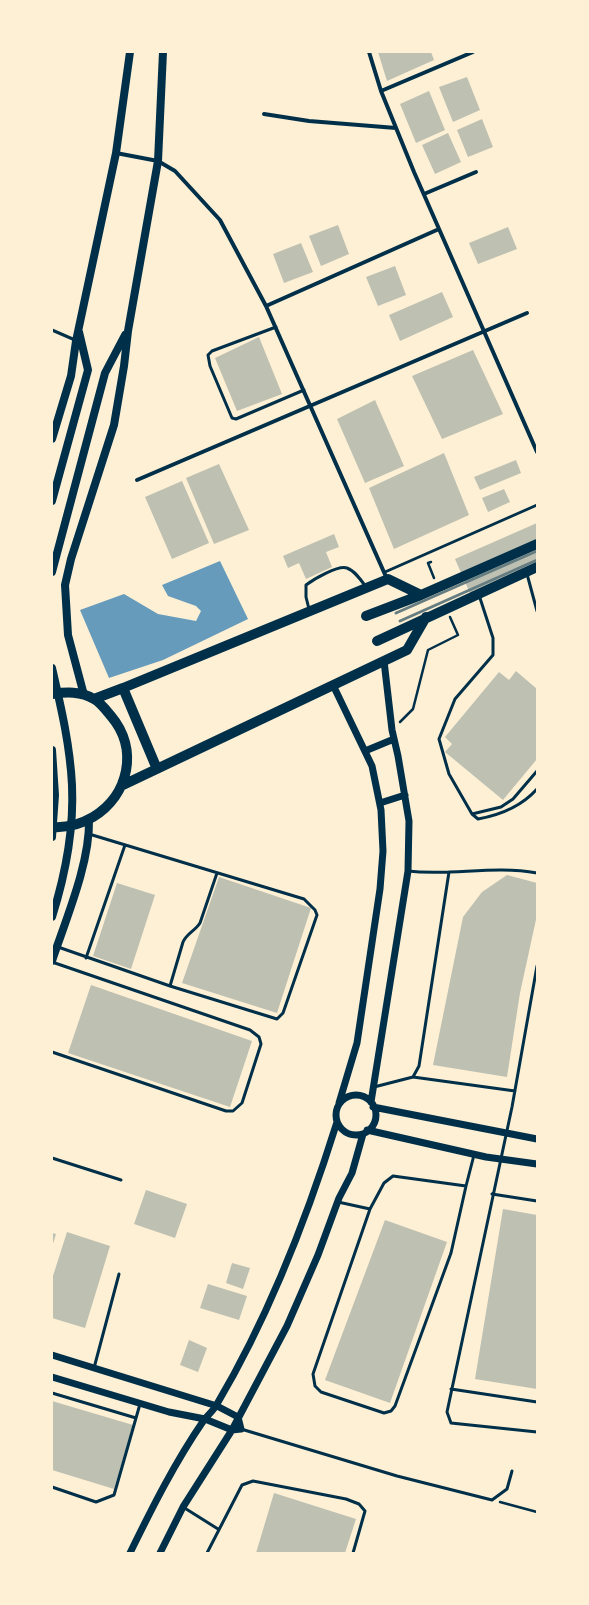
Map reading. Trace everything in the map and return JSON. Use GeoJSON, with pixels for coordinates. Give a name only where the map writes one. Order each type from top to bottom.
{"type":"FeatureCollection","features":[{"type":"Feature","properties":{"kind":"main road"},"geometry":{"type":"LineString","coordinates":[[52,439],[71,376],[76,341],[116,153],[130,52]]}},
{"type":"Feature","properties":{"kind":"main road"},"geometry":{"type":"LineString","coordinates":[[89,697],[68,635],[65,585],[71,559],[114,425],[128,331],[158,161],[163,52]]}},
{"type":"Feature","properties":{"kind":"main road"},"geometry":{"type":"LineString","coordinates":[[52,501],[88,370],[79,329]]}},
{"type":"Feature","properties":{"kind":"main road"},"geometry":{"type":"LineString","coordinates":[[52,572],[105,373],[128,331]]}},
{"type":"Feature","properties":{"kind":"main road"},"geometry":{"type":"LineString","coordinates":[[366,616],[421,595],[537,544]]}},
{"type":"Feature","properties":{"kind":"main road"},"geometry":{"type":"LineString","coordinates":[[377,640],[537,567]]}},
{"type":"Feature","properties":{"kind":"main road"},"geometry":{"type":"LineString","coordinates":[[89,697],[123,688],[366,588],[386,576],[421,595]]}},
{"type":"Feature","properties":{"kind":"main road"},"geometry":{"type":"LineString","coordinates":[[123,786],[407,650],[426,617]]}},
{"type":"Feature","properties":{"kind":"main road"},"geometry":{"type":"LineString","coordinates":[[52,668],[63,714],[72,786],[67,852],[59,897],[52,917]]}},
{"type":"Feature","properties":{"kind":"main road"},"geometry":{"type":"LineString","coordinates":[[123,688],[156,769]]}},
{"type":"Feature","properties":{"kind":"main road"},"geometry":{"type":"LineString","coordinates":[[52,694],[73,692],[89,697],[117,722],[124,737],[128,753],[127,770],[123,786],[114,800],[103,811],[89,820],[76,824],[52,826]]}},
{"type":"Feature","properties":{"kind":"main road"},"geometry":{"type":"LineString","coordinates":[[52,750],[55,795],[52,837]]}},
{"type":"Feature","properties":{"kind":"main road"},"geometry":{"type":"LineString","coordinates":[[52,961],[76,889],[89,834],[89,820]]}},
{"type":"Feature","properties":{"kind":"street"},"geometry":{"type":"LineString","coordinates":[[369,52],[381,90],[396,128],[537,452]]}},
{"type":"Feature","properties":{"kind":"street"},"geometry":{"type":"LineString","coordinates":[[381,90],[473,52]]}},
{"type":"Feature","properties":{"kind":"street"},"geometry":{"type":"LineString","coordinates":[[264,114],[309,121],[396,128]]}},
{"type":"Feature","properties":{"kind":"street"},"geometry":{"type":"LineString","coordinates":[[116,153],[158,161],[182,177],[220,220],[276,327],[386,576]]}},
{"type":"Feature","properties":{"kind":"street"},"geometry":{"type":"LineString","coordinates":[[424,194],[476,172]]}},
{"type":"Feature","properties":{"kind":"street"},"geometry":{"type":"LineString","coordinates":[[266,306],[439,229]]}},
{"type":"Feature","properties":{"kind":"street"},"geometry":{"type":"LineString","coordinates":[[137,480],[527,313]]}},
{"type":"Feature","properties":{"kind":"street"},"geometry":{"type":"LineString","coordinates":[[372,1104],[408,871],[409,821],[392,730],[384,661]]}},
{"type":"Feature","properties":{"kind":"street"},"geometry":{"type":"LineString","coordinates":[[333,685],[372,766],[380,803],[383,851],[380,889],[357,1043],[339,1103],[336,1113],[337,1122],[341,1129],[348,1133],[355,1135],[365,1132],[373,1126],[376,1113],[372,1104],[364,1096],[355,1094],[346,1097],[339,1103]]}},
{"type":"Feature","properties":{"kind":"street"},"geometry":{"type":"LineString","coordinates":[[365,751],[394,739]]}},
{"type":"Feature","properties":{"kind":"street"},"geometry":{"type":"LineString","coordinates":[[380,803],[405,795]]}},
{"type":"Feature","properties":{"kind":"street"},"geometry":{"type":"LineString","coordinates":[[372,1104],[537,1140]]}},
{"type":"Feature","properties":{"kind":"street"},"geometry":{"type":"LineString","coordinates":[[130,1553],[159,1494],[205,1419],[217,1406],[264,1315],[314,1195],[337,1122]]}},
{"type":"Feature","properties":{"kind":"street"},"geometry":{"type":"LineString","coordinates":[[365,1132],[500,1159],[537,1164]]}},
{"type":"Feature","properties":{"kind":"street"},"geometry":{"type":"LineString","coordinates":[[160,1553],[183,1507],[232,1430],[287,1326],[318,1255],[338,1202],[352,1173],[365,1132]]}},
{"type":"Feature","properties":{"kind":"street"},"geometry":{"type":"LineString","coordinates":[[52,1355],[217,1406],[238,1417],[241,1429],[232,1430],[205,1419],[140,1403],[52,1377]]}},
{"type":"Feature","properties":{"kind":"lane"},"geometry":{"type":"LineString","coordinates":[[276,327],[212,351],[208,355],[210,366],[232,418],[236,419],[304,390]]}},
{"type":"Feature","properties":{"kind":"lane"},"geometry":{"type":"LineString","coordinates":[[52,330],[76,341]]}},
{"type":"Feature","properties":{"kind":"lane"},"geometry":{"type":"LineString","coordinates":[[386,576],[537,505]]}},
{"type":"Feature","properties":{"kind":"lane"},"geometry":{"type":"LineString","coordinates":[[310,611],[306,597],[306,585],[338,568],[347,568],[354,573],[366,588]]}},
{"type":"Feature","properties":{"kind":"lane"},"geometry":{"type":"LineString","coordinates":[[526,572],[537,611]]}},
{"type":"Feature","properties":{"kind":"lane"},"geometry":{"type":"LineString","coordinates":[[478,593],[491,634],[493,656],[455,699],[439,739],[449,774],[472,814],[478,819],[500,814],[516,807],[530,797],[537,789]]}},
{"type":"Feature","properties":{"kind":"lane"},"geometry":{"type":"LineString","coordinates":[[472,814],[501,807],[513,799],[537,771]]}},
{"type":"Feature","properties":{"kind":"lane"},"geometry":{"type":"LineString","coordinates":[[56,947],[170,986],[277,1019],[283,1013],[317,915],[315,910],[304,899],[89,834]]}},
{"type":"Feature","properties":{"kind":"lane"},"geometry":{"type":"LineString","coordinates":[[86,958],[125,845]]}},
{"type":"Feature","properties":{"kind":"lane"},"geometry":{"type":"LineString","coordinates":[[408,871],[428,873],[518,870],[537,873]]}},
{"type":"Feature","properties":{"kind":"lane"},"geometry":{"type":"LineString","coordinates":[[412,1077],[419,1066],[449,872]]}},
{"type":"Feature","properties":{"kind":"lane"},"geometry":{"type":"LineString","coordinates":[[170,986],[183,942],[186,935],[196,929],[200,923],[217,873]]}},
{"type":"Feature","properties":{"kind":"lane"},"geometry":{"type":"LineString","coordinates":[[52,961],[250,1030],[255,1032],[259,1037],[260,1044],[242,1103],[233,1111],[226,1110],[52,1052]]}},
{"type":"Feature","properties":{"kind":"lane"},"geometry":{"type":"LineString","coordinates":[[537,966],[515,1091],[504,1134],[447,1412],[451,1423],[537,1432]]}},
{"type":"Feature","properties":{"kind":"lane"},"geometry":{"type":"LineString","coordinates":[[374,1087],[412,1077],[515,1091]]}},
{"type":"Feature","properties":{"kind":"lane"},"geometry":{"type":"LineString","coordinates":[[466,1186],[394,1176],[384,1183],[370,1209],[313,1374],[313,1380],[321,1392],[384,1413],[391,1412],[395,1406],[449,1260],[474,1154]]}},
{"type":"Feature","properties":{"kind":"lane"},"geometry":{"type":"LineString","coordinates":[[52,1158],[121,1180]]}},
{"type":"Feature","properties":{"kind":"lane"},"geometry":{"type":"LineString","coordinates":[[492,1194],[537,1200]]}},
{"type":"Feature","properties":{"kind":"lane"},"geometry":{"type":"LineString","coordinates":[[338,1202],[370,1209]]}},
{"type":"Feature","properties":{"kind":"lane"},"geometry":{"type":"LineString","coordinates":[[94,1368],[119,1274]]}},
{"type":"Feature","properties":{"kind":"lane"},"geometry":{"type":"LineString","coordinates":[[451,1389],[537,1402]]}},
{"type":"Feature","properties":{"kind":"lane"},"geometry":{"type":"LineString","coordinates":[[52,1393],[136,1418]]}},
{"type":"Feature","properties":{"kind":"lane"},"geometry":{"type":"LineString","coordinates":[[52,1487],[96,1502],[114,1495],[140,1403]]}},
{"type":"Feature","properties":{"kind":"lane"},"geometry":{"type":"LineString","coordinates":[[241,1429],[397,1476],[492,1500],[507,1489],[512,1471]]}},
{"type":"Feature","properties":{"kind":"lane"},"geometry":{"type":"LineString","coordinates":[[207,1553],[242,1485],[248,1481],[258,1481],[346,1499],[359,1504],[365,1511],[353,1553]]}},
{"type":"Feature","properties":{"kind":"lane"},"geometry":{"type":"LineString","coordinates":[[183,1507],[218,1530]]}},
{"type":"Feature","properties":{"kind":"path"},"geometry":{"type":"LineString","coordinates":[[392,730],[413,710],[428,650]]}},
{"type":"Feature","properties":{"kind":"path"},"geometry":{"type":"LineString","coordinates":[[492,1500],[537,1512]]}},
{"type":"Feature","properties":{"kind":"water"},"geometry":{"type":"Polygon","coordinates":[[[220,561],[248,619],[163,660],[109,678],[80,610],[124,594],[158,614],[196,621],[201,611],[196,606],[168,596],[162,585],[220,561]]]}},
{"type":"Feature","properties":{"kind":"building"},"geometry":{"type":"Polygon","coordinates":[[[378,52],[431,52],[434,60],[387,81],[378,52]]]}},
{"type":"Feature","properties":{"kind":"building"},"geometry":{"type":"Polygon","coordinates":[[[467,77],[480,110],[453,122],[439,87],[467,77]]]}},
{"type":"Feature","properties":{"kind":"building"},"geometry":{"type":"Polygon","coordinates":[[[429,91],[445,130],[416,143],[400,104],[429,91]]]}},
{"type":"Feature","properties":{"kind":"building"},"geometry":{"type":"Polygon","coordinates":[[[482,119],[493,147],[468,157],[457,130],[482,119]]]}},
{"type":"Feature","properties":{"kind":"building"},"geometry":{"type":"Polygon","coordinates":[[[448,133],[461,162],[435,174],[422,145],[448,133]]]}},
{"type":"Feature","properties":{"kind":"building"},"geometry":{"type":"Polygon","coordinates":[[[338,225],[349,254],[321,266],[309,236],[338,225]]]}},
{"type":"Feature","properties":{"kind":"building"},"geometry":{"type":"Polygon","coordinates":[[[508,227],[517,249],[478,264],[469,243],[508,227]]]}},
{"type":"Feature","properties":{"kind":"building"},"geometry":{"type":"Polygon","coordinates":[[[301,243],[313,272],[284,283],[273,254],[301,243]]]}},
{"type":"Feature","properties":{"kind":"building"},"geometry":{"type":"Polygon","coordinates":[[[395,266],[406,295],[378,306],[366,277],[395,266]]]}},
{"type":"Feature","properties":{"kind":"building"},"geometry":{"type":"Polygon","coordinates":[[[442,292],[453,317],[400,341],[389,315],[442,292]]]}},
{"type":"Feature","properties":{"kind":"building"},"geometry":{"type":"Polygon","coordinates":[[[259,337],[282,394],[237,411],[215,358],[259,337]]]}},
{"type":"Feature","properties":{"kind":"building"},"geometry":{"type":"Polygon","coordinates":[[[473,350],[503,414],[442,439],[412,376],[473,350]]]}},
{"type":"Feature","properties":{"kind":"building"},"geometry":{"type":"Polygon","coordinates":[[[375,400],[404,466],[365,483],[337,419],[375,400]]]}},
{"type":"Feature","properties":{"kind":"building"},"geometry":{"type":"Polygon","coordinates":[[[444,453],[469,515],[394,549],[369,488],[444,453]]]}},
{"type":"Feature","properties":{"kind":"building"},"geometry":{"type":"Polygon","coordinates":[[[516,460],[521,473],[480,490],[474,477],[516,460]]]}},
{"type":"Feature","properties":{"kind":"building"},"geometry":{"type":"Polygon","coordinates":[[[219,464],[249,530],[214,544],[186,478],[219,464]]]}},
{"type":"Feature","properties":{"kind":"building"},"geometry":{"type":"Polygon","coordinates":[[[182,481],[209,543],[172,559],[145,497],[182,481]]]}},
{"type":"Feature","properties":{"kind":"building"},"geometry":{"type":"Polygon","coordinates":[[[504,489],[510,502],[488,512],[482,498],[504,489]]]}},
{"type":"Feature","properties":{"kind":"building"},"geometry":{"type":"Polygon","coordinates":[[[537,523],[537,572],[473,600],[455,559],[537,523]]]}},
{"type":"Feature","properties":{"kind":"building"},"geometry":{"type":"Polygon","coordinates":[[[334,534],[339,547],[326,552],[332,567],[306,579],[299,563],[288,568],[283,556],[334,534]]]}},
{"type":"Feature","properties":{"kind":"building"},"geometry":{"type":"Polygon","coordinates":[[[516,671],[537,689],[537,759],[503,800],[445,752],[452,744],[445,737],[499,672],[509,680],[516,671]]]}},
{"type":"Feature","properties":{"kind":"building"},"geometry":{"type":"Polygon","coordinates":[[[507,875],[537,883],[537,915],[520,993],[507,1077],[433,1065],[463,917],[482,892],[507,875]]]}},
{"type":"Feature","properties":{"kind":"building"},"geometry":{"type":"Polygon","coordinates":[[[219,877],[311,908],[277,1013],[182,983],[219,877]]]}},
{"type":"Feature","properties":{"kind":"building"},"geometry":{"type":"Polygon","coordinates":[[[117,883],[155,895],[131,969],[93,956],[117,883]]]}},
{"type":"Feature","properties":{"kind":"building"},"geometry":{"type":"Polygon","coordinates":[[[91,985],[252,1041],[230,1107],[68,1053],[91,985]]]}},
{"type":"Feature","properties":{"kind":"building"},"geometry":{"type":"Polygon","coordinates":[[[146,1190],[187,1204],[175,1238],[134,1224],[146,1190]]]}},
{"type":"Feature","properties":{"kind":"building"},"geometry":{"type":"Polygon","coordinates":[[[503,1209],[537,1215],[537,1389],[475,1379],[503,1209]]]}},
{"type":"Feature","properties":{"kind":"building"},"geometry":{"type":"Polygon","coordinates":[[[385,1220],[447,1242],[390,1403],[325,1380],[385,1220]]]}},
{"type":"Feature","properties":{"kind":"building"},"geometry":{"type":"Polygon","coordinates":[[[67,1232],[110,1246],[85,1328],[52,1318],[52,1279],[67,1232]]]}},
{"type":"Feature","properties":{"kind":"building"},"geometry":{"type":"Polygon","coordinates":[[[52,1233],[56,1234],[52,1247],[52,1233]]]}},
{"type":"Feature","properties":{"kind":"building"},"geometry":{"type":"Polygon","coordinates":[[[232,1263],[250,1268],[243,1289],[226,1283],[232,1263]]]}},
{"type":"Feature","properties":{"kind":"building"},"geometry":{"type":"Polygon","coordinates":[[[208,1284],[247,1296],[239,1320],[200,1308],[208,1284]]]}},
{"type":"Feature","properties":{"kind":"building"},"geometry":{"type":"Polygon","coordinates":[[[189,1340],[207,1348],[198,1372],[180,1365],[189,1340]]]}},
{"type":"Feature","properties":{"kind":"building"},"geometry":{"type":"Polygon","coordinates":[[[52,1401],[133,1425],[114,1489],[52,1470],[52,1401]]]}},
{"type":"Feature","properties":{"kind":"building"},"geometry":{"type":"Polygon","coordinates":[[[274,1493],[356,1519],[345,1553],[256,1553],[274,1493]]]}},
{"type":"Feature","properties":{"kind":"railway"},"geometry":{"type":"LineString","coordinates":[[396,613],[537,551]]}},
{"type":"Feature","properties":{"kind":"railway"},"geometry":{"type":"LineString","coordinates":[[400,621],[537,560]]}}]}
